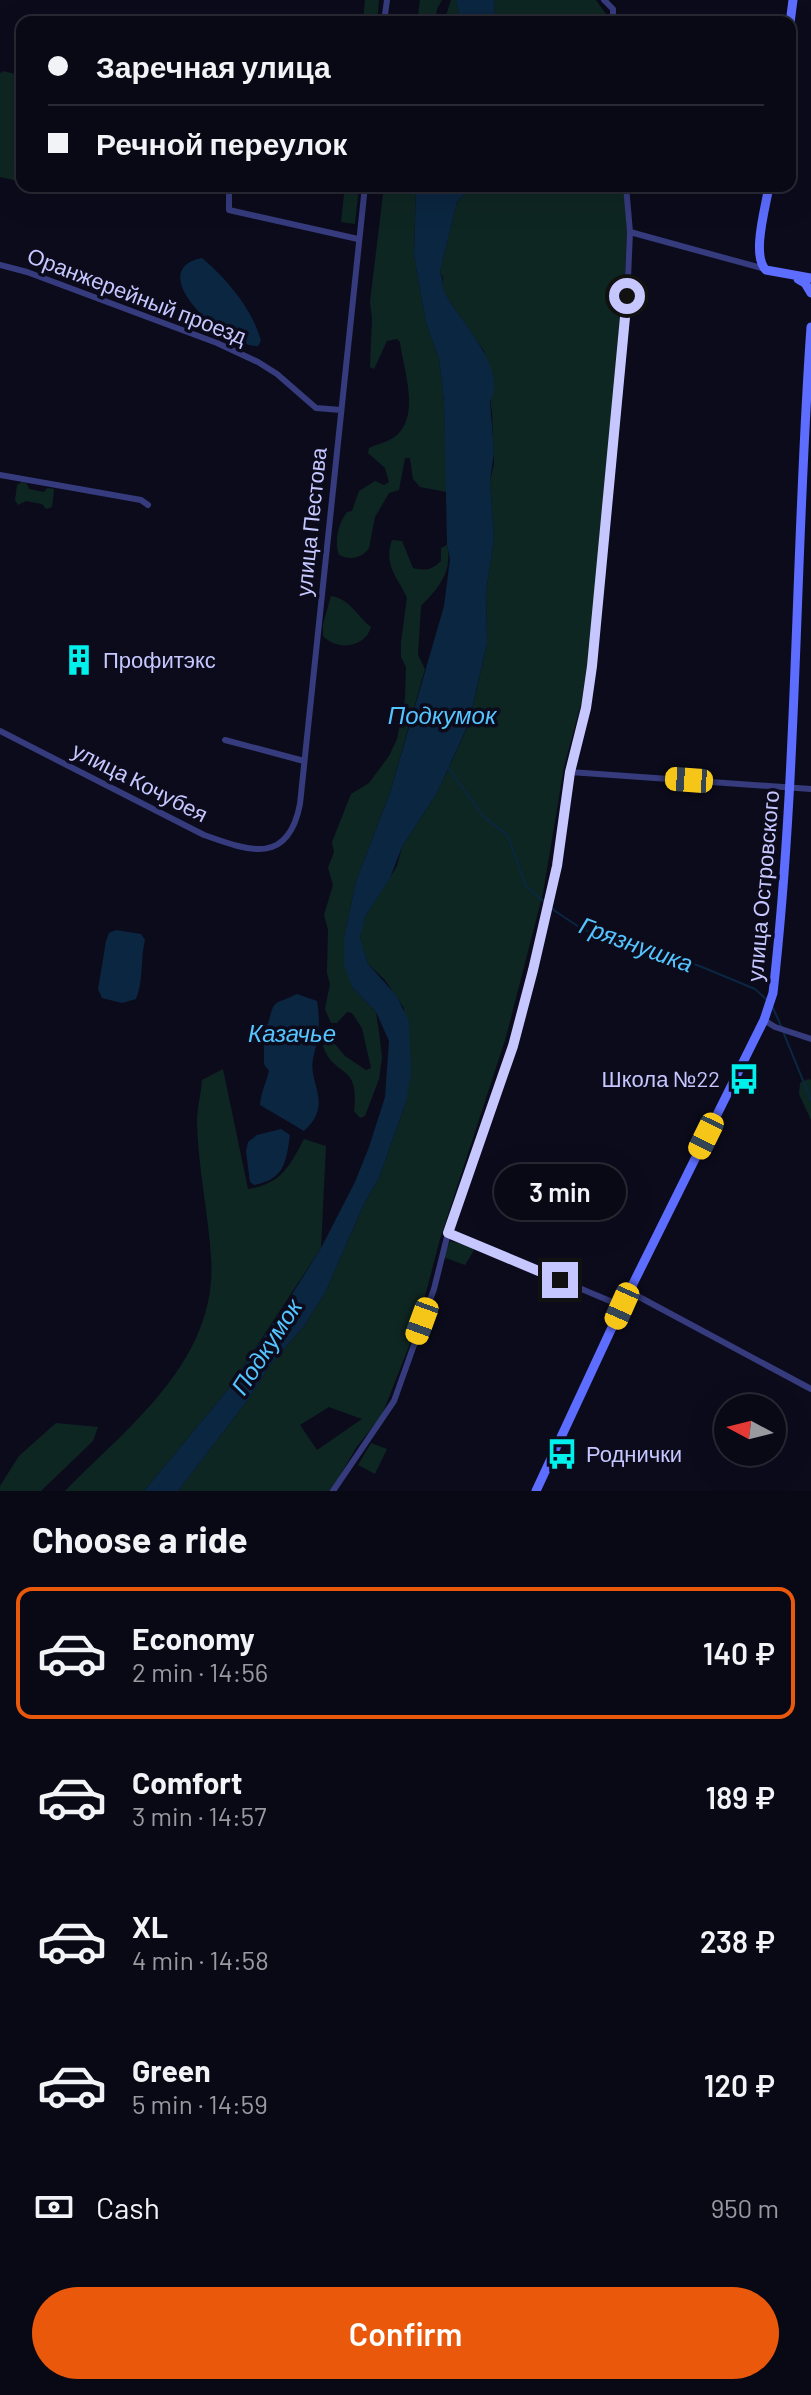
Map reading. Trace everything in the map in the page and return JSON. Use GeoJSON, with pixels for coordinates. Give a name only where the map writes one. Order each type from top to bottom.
{"type":"FeatureCollection","features":[{"type":"Feature","properties":{"kind":"street"},"geometry":{"type":"LineString","coordinates":[[604,0],[613,9]]}},
{"type":"Feature","properties":{"kind":"street"},"geometry":{"type":"LineString","coordinates":[[613,16],[613,9],[619,1]]}},
{"type":"Feature","properties":{"kind":"street"},"geometry":{"type":"LineString","coordinates":[[229,192],[229,210],[358,239]]}},
{"type":"Feature","properties":{"kind":"street","name":"улица Пестова"},"geometry":{"type":"LineString","coordinates":[[269,850],[283,842],[297,819],[364,192]]}},
{"type":"Feature","properties":{"kind":"street"},"geometry":{"type":"LineString","coordinates":[[333,1491],[394,1401],[513,1046],[557,866],[570,772],[586,708],[597,626],[626,324],[630,232],[627,192]]}},
{"type":"Feature","properties":{"kind":"street"},"geometry":{"type":"LineString","coordinates":[[766,270],[758,252],[768,192]]}},
{"type":"Feature","properties":{"kind":"street"},"geometry":{"type":"LineString","coordinates":[[630,232],[766,270],[811,278]]}},
{"type":"Feature","properties":{"kind":"street"},"geometry":{"type":"LineString","coordinates":[[746,264],[758,252]]}},
{"type":"Feature","properties":{"kind":"street","name":"Оранжерейный проезд"},"geometry":{"type":"LineString","coordinates":[[0,265],[27,272],[217,343],[277,374],[316,408],[341,410]]}},
{"type":"Feature","properties":{"kind":"street"},"geometry":{"type":"LineString","coordinates":[[795,277],[805,283],[811,293]]}},
{"type":"Feature","properties":{"kind":"street","name":"улица Островского"},"geometry":{"type":"LineString","coordinates":[[536,1491],[622,1306],[765,1017],[773,993],[789,787],[811,327]]}},
{"type":"Feature","properties":{"kind":"street"},"geometry":{"type":"LineString","coordinates":[[0,475],[63,484],[141,500],[148,505]]}},
{"type":"Feature","properties":{"kind":"street","name":"улица Кочубея"},"geometry":{"type":"LineString","coordinates":[[0,731],[204,835],[240,848],[269,850]]}},
{"type":"Feature","properties":{"kind":"street"},"geometry":{"type":"LineString","coordinates":[[225,740],[304,761]]}},
{"type":"Feature","properties":{"kind":"street"},"geometry":{"type":"LineString","coordinates":[[570,772],[811,789]]}},
{"type":"Feature","properties":{"kind":"street"},"geometry":{"type":"LineString","coordinates":[[765,1017],[775,1027],[811,1042]]}},
{"type":"Feature","properties":{"kind":"street"},"geometry":{"type":"LineString","coordinates":[[448,1233],[622,1306]]}},
{"type":"Feature","properties":{"kind":"street"},"geometry":{"type":"LineString","coordinates":[[630,1292],[811,1389]]}},
{"type":"Feature","properties":{"kind":"green space"},"geometry":{"type":"Polygon","coordinates":[[[365,0],[379,0],[378,16],[364,16],[365,0]]]}},
{"type":"Feature","properties":{"kind":"green space"},"geometry":{"type":"Polygon","coordinates":[[[420,0],[442,0],[436,16],[418,16],[420,0]]]}},
{"type":"Feature","properties":{"kind":"green space"},"geometry":{"type":"Polygon","coordinates":[[[451,0],[456,0],[460,16],[446,16],[451,0]]]}},
{"type":"Feature","properties":{"kind":"green space"},"geometry":{"type":"Polygon","coordinates":[[[494,0],[596,0],[607,16],[495,16],[494,0]]]}},
{"type":"Feature","properties":{"kind":"green space"},"geometry":{"type":"Polygon","coordinates":[[[0,73],[16,74],[16,181],[0,177],[0,73]]]}},
{"type":"Feature","properties":{"kind":"green space"},"geometry":{"type":"Polygon","coordinates":[[[344,192],[358,192],[355,224],[341,222],[344,192]]]}},
{"type":"Feature","properties":{"kind":"green space"},"geometry":{"type":"Polygon","coordinates":[[[416,192],[414,255],[426,323],[439,359],[444,402],[447,492],[420,487],[413,479],[410,458],[405,458],[399,490],[389,493],[375,517],[369,548],[355,558],[347,558],[339,555],[337,544],[344,517],[352,511],[359,491],[375,481],[384,485],[389,482],[385,468],[368,453],[369,448],[395,436],[405,425],[408,414],[408,390],[400,342],[397,339],[387,341],[374,369],[370,367],[370,302],[383,194],[416,192]]]}},
{"type":"Feature","properties":{"kind":"green space"},"geometry":{"type":"Polygon","coordinates":[[[466,192],[624,192],[627,231],[622,333],[592,634],[581,704],[564,767],[543,893],[506,1037],[440,1239],[418,1323],[382,1415],[356,1448],[331,1491],[178,1491],[247,1401],[271,1364],[304,1326],[325,1293],[364,1204],[379,1178],[406,1102],[404,1008],[385,980],[368,964],[360,939],[361,930],[365,917],[397,866],[402,847],[437,793],[469,724],[487,643],[486,592],[494,540],[490,481],[494,464],[492,413],[484,351],[442,289],[440,272],[457,202],[466,192]],[[329,1407],[300,1425],[317,1450],[362,1419],[329,1407]]]}},
{"type":"Feature","properties":{"kind":"green space"},"geometry":{"type":"Polygon","coordinates":[[[22,482],[29,489],[44,492],[47,488],[54,489],[52,507],[46,509],[42,504],[26,501],[18,505],[15,500],[17,485],[22,482]]]}},
{"type":"Feature","properties":{"kind":"green space"},"geometry":{"type":"Polygon","coordinates":[[[392,540],[402,541],[413,568],[435,566],[441,561],[441,548],[447,545],[448,563],[439,586],[421,606],[418,655],[425,669],[390,793],[356,881],[344,938],[352,987],[376,1012],[382,1058],[379,1079],[365,1116],[360,1118],[354,1111],[355,1095],[350,1077],[333,1063],[323,1046],[328,1036],[345,1056],[366,1070],[371,1068],[362,1028],[352,1013],[347,1012],[337,1023],[331,1023],[325,1009],[330,984],[327,973],[328,930],[324,915],[333,885],[328,868],[334,852],[332,842],[351,794],[369,783],[389,756],[397,739],[405,698],[406,667],[401,657],[401,642],[407,598],[390,564],[392,540]]]}},
{"type":"Feature","properties":{"kind":"green space"},"geometry":{"type":"Polygon","coordinates":[[[331,596],[348,604],[371,627],[357,643],[336,644],[323,636],[331,596]]]}},
{"type":"Feature","properties":{"kind":"green space"},"geometry":{"type":"Polygon","coordinates":[[[223,1069],[248,1189],[269,1183],[283,1173],[304,1139],[326,1146],[321,1248],[230,1387],[144,1491],[65,1491],[142,1415],[185,1358],[201,1327],[210,1293],[211,1256],[197,1117],[202,1080],[223,1069]]]}},
{"type":"Feature","properties":{"kind":"green space"},"geometry":{"type":"Polygon","coordinates":[[[811,1080],[811,1120],[799,1094],[800,1083],[811,1080]]]}},
{"type":"Feature","properties":{"kind":"green space"},"geometry":{"type":"Polygon","coordinates":[[[450,1241],[473,1247],[465,1265],[443,1257],[450,1241]]]}},
{"type":"Feature","properties":{"kind":"green space"},"geometry":{"type":"Polygon","coordinates":[[[56,1423],[98,1427],[93,1441],[41,1491],[0,1491],[19,1456],[56,1423]]]}},
{"type":"Feature","properties":{"kind":"green space"},"geometry":{"type":"Polygon","coordinates":[[[371,1443],[387,1449],[375,1474],[358,1465],[371,1443]]]}},
{"type":"Feature","properties":{"kind":"water"},"geometry":{"type":"Polygon","coordinates":[[[456,0],[494,0],[495,16],[460,16],[456,0]]]}},
{"type":"Feature","properties":{"kind":"water","name":"Подкумок"},"geometry":{"type":"Polygon","coordinates":[[[416,192],[466,192],[457,202],[440,272],[444,292],[480,346],[493,375],[494,389],[490,401],[494,452],[490,481],[494,540],[486,592],[487,643],[469,723],[437,793],[402,847],[390,878],[365,917],[360,938],[368,964],[396,995],[409,1021],[411,1073],[406,1102],[379,1178],[364,1204],[325,1293],[304,1326],[271,1364],[247,1401],[178,1491],[144,1491],[230,1387],[321,1248],[355,1182],[385,1097],[389,1041],[376,1012],[352,987],[344,965],[344,938],[356,881],[390,793],[444,606],[450,559],[447,545],[444,402],[439,359],[426,323],[414,255],[416,192]]]}},
{"type":"Feature","properties":{"kind":"water"},"geometry":{"type":"Polygon","coordinates":[[[202,258],[230,285],[252,318],[261,341],[258,346],[243,343],[226,334],[194,306],[184,291],[180,277],[185,265],[202,258]]]}},
{"type":"Feature","properties":{"kind":"water"},"geometry":{"type":"Polygon","coordinates":[[[116,930],[141,934],[145,940],[136,999],[122,1003],[102,998],[98,989],[106,941],[109,933],[116,930]]]}},
{"type":"Feature","properties":{"kind":"water","name":"Казачье"},"geometry":{"type":"Polygon","coordinates":[[[297,994],[317,1001],[319,1016],[312,1068],[319,1103],[313,1121],[304,1131],[260,1105],[269,1071],[264,1064],[264,1027],[276,1003],[297,994]]]}},
{"type":"Feature","properties":{"kind":"water"},"geometry":{"type":"Polygon","coordinates":[[[281,1129],[290,1135],[282,1168],[272,1178],[254,1185],[250,1182],[246,1152],[248,1142],[257,1135],[281,1129]]]}},
{"type":"Feature","properties":{"kind":"waterway","name":"Грязнушка"},"geometry":{"type":"LineString","coordinates":[[447,766],[483,816],[508,836],[526,886],[555,911],[582,929],[624,945],[702,967],[755,989],[767,1000]]}},
{"type":"Feature","properties":{"kind":"waterway","name":"Грязнушка"},"geometry":{"type":"LineString","coordinates":[[773,1008],[782,1028]]}},
{"type":"Feature","properties":{"kind":"waterway","name":"Грязнушка"},"geometry":{"type":"LineString","coordinates":[[784,1034],[811,1100]]}},
{"type":"Feature","properties":{"kind":"place","name":"Профитэкс"},"geometry":{"type":"Point","coordinates":[79,660]}},
{"type":"Feature","properties":{"kind":"place","name":"Школа №22"},"geometry":{"type":"Point","coordinates":[744,1079]}},
{"type":"Feature","properties":{"kind":"place","name":"Роднички"},"geometry":{"type":"Point","coordinates":[562,1454]}},
{"type":"Feature","properties":{"kind":"route"},"geometry":{"type":"LineString","coordinates":[[560,1280],[448,1233],[513,1046],[557,866],[570,772],[586,708],[597,626],[627,296]]}}]}
